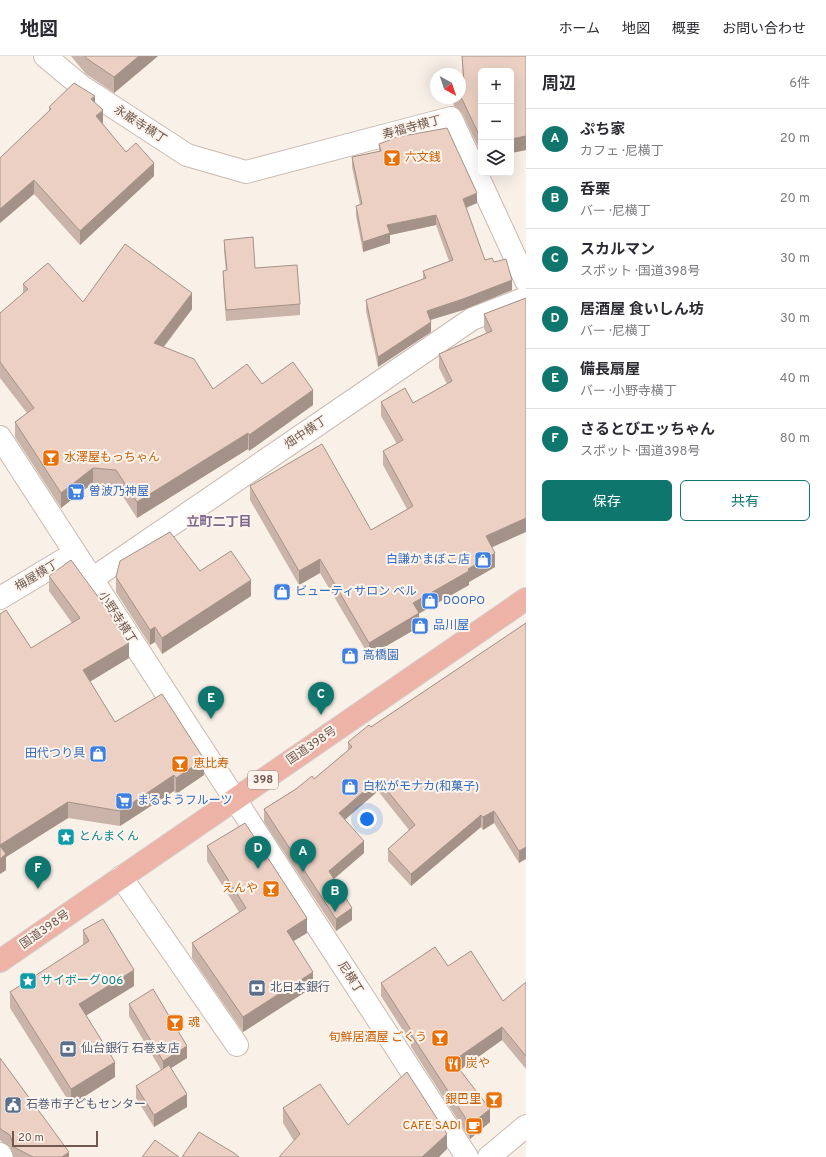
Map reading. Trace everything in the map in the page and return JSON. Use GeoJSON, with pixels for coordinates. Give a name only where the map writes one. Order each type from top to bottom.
{"type":"FeatureCollection","features":[{"type":"Feature","properties":{"kind":"highway","name":"国道398号"},"geometry":{"type":"LineString","coordinates":[[0,961],[526,599]]}},
{"type":"Feature","properties":{"kind":"street","name":"永巌寺横丁"},"geometry":{"type":"LineString","coordinates":[[45,56],[81,86],[187,156],[246,172]]}},
{"type":"Feature","properties":{"kind":"street","name":"寿福寺横丁"},"geometry":{"type":"LineString","coordinates":[[246,172],[451,118],[526,281]]}},
{"type":"Feature","properties":{"kind":"street","name":"畑中横丁"},"geometry":{"type":"LineString","coordinates":[[92,579],[472,319],[526,298]]}},
{"type":"Feature","properties":{"kind":"street","name":"小野寺横丁"},"geometry":{"type":"LineString","coordinates":[[0,437],[234,799]]}},
{"type":"Feature","properties":{"kind":"street","name":"梅屋横丁"},"geometry":{"type":"LineString","coordinates":[[0,598],[75,553]]}},
{"type":"Feature","properties":{"kind":"street","name":"尼横丁"},"geometry":{"type":"LineString","coordinates":[[234,799],[467,1157]]}},
{"type":"Feature","properties":{"kind":"street"},"geometry":{"type":"LineString","coordinates":[[121,877],[237,1045]]}},
{"type":"Feature","properties":{"kind":"street"},"geometry":{"type":"LineString","coordinates":[[492,1156],[526,1126]]}},
{"type":"Feature","properties":{"kind":"building"},"geometry":{"type":"Polygon","coordinates":[[[85,56],[139,56],[114,77],[85,56]]]}},
{"type":"Feature","properties":{"kind":"building"},"geometry":{"type":"Polygon","coordinates":[[[462,56],[526,56],[526,136],[514,138],[514,68],[478,68],[478,133],[464,104],[466,104],[466,68],[463,68],[462,56]]]}},
{"type":"Feature","properties":{"kind":"building"},"geometry":{"type":"Polygon","coordinates":[[[74,83],[95,96],[91,99],[103,110],[96,116],[126,152],[136,143],[154,163],[80,231],[34,180],[0,209],[0,158],[51,109],[49,107],[74,83]]]}},
{"type":"Feature","properties":{"kind":"building"},"geometry":{"type":"Polygon","coordinates":[[[447,128],[477,193],[463,199],[485,260],[492,258],[494,262],[506,259],[512,280],[427,311],[431,322],[378,357],[366,300],[426,278],[423,271],[453,260],[436,215],[387,225],[390,233],[363,242],[356,206],[362,204],[352,157],[381,151],[379,144],[397,137],[447,128]]]}},
{"type":"Feature","properties":{"kind":"building"},"geometry":{"type":"Polygon","coordinates":[[[253,237],[255,268],[297,265],[300,304],[226,310],[223,271],[227,270],[224,240],[253,237]]]}},
{"type":"Feature","properties":{"kind":"building"},"geometry":{"type":"Polygon","coordinates":[[[125,244],[192,293],[154,343],[194,359],[213,389],[247,364],[262,384],[293,362],[313,390],[249,435],[248,433],[137,502],[116,470],[93,468],[61,493],[15,422],[34,408],[0,362],[0,313],[28,289],[23,284],[48,263],[83,302],[125,244]]]}},
{"type":"Feature","properties":{"kind":"building"},"geometry":{"type":"Polygon","coordinates":[[[526,298],[526,518],[486,536],[495,553],[468,569],[469,571],[413,603],[419,613],[369,643],[320,559],[299,571],[250,486],[322,444],[371,530],[413,506],[383,451],[403,440],[381,402],[405,388],[413,403],[452,381],[439,354],[492,331],[484,314],[526,298]]]}},
{"type":"Feature","properties":{"kind":"building"},"geometry":{"type":"Polygon","coordinates":[[[170,532],[200,571],[231,551],[251,580],[162,638],[155,627],[150,630],[116,577],[120,561],[170,532]]]}},
{"type":"Feature","properties":{"kind":"building"},"geometry":{"type":"Polygon","coordinates":[[[71,560],[107,609],[129,643],[83,670],[115,722],[162,694],[204,759],[176,778],[174,775],[120,811],[68,802],[0,845],[0,614],[6,610],[31,648],[80,618],[49,576],[71,560]]]}},
{"type":"Feature","properties":{"kind":"building"},"geometry":{"type":"Polygon","coordinates":[[[526,623],[526,847],[519,851],[494,811],[483,817],[481,815],[411,874],[388,849],[415,825],[378,779],[339,813],[364,841],[329,871],[352,908],[336,919],[264,809],[296,789],[312,776],[314,779],[352,747],[348,742],[369,725],[371,727],[526,623]]]}},
{"type":"Feature","properties":{"kind":"building"},"geometry":{"type":"Polygon","coordinates":[[[245,823],[307,918],[287,931],[313,972],[243,1017],[192,943],[246,908],[207,846],[245,823]]]}},
{"type":"Feature","properties":{"kind":"building"},"geometry":{"type":"Polygon","coordinates":[[[0,846],[6,854],[0,859],[0,846]]]}},
{"type":"Feature","properties":{"kind":"building"},"geometry":{"type":"Polygon","coordinates":[[[103,919],[134,970],[79,1004],[115,1062],[71,1089],[10,992],[89,941],[83,930],[103,919]]]}},
{"type":"Feature","properties":{"kind":"building"},"geometry":{"type":"Polygon","coordinates":[[[435,947],[448,966],[471,951],[503,1001],[526,982],[526,1056],[502,1027],[453,1061],[490,1109],[470,1125],[411,1034],[413,1033],[381,983],[435,947]]]}},
{"type":"Feature","properties":{"kind":"building"},"geometry":{"type":"Polygon","coordinates":[[[153,989],[187,1046],[163,1061],[129,1004],[153,989]]]}},
{"type":"Feature","properties":{"kind":"building","name":"石巻市子どもセンター"},"geometry":{"type":"Polygon","coordinates":[[[0,1058],[69,1152],[62,1157],[33,1157],[14,1147],[10,1135],[0,1128],[0,1058]]]}},
{"type":"Feature","properties":{"kind":"building"},"geometry":{"type":"Polygon","coordinates":[[[169,1065],[187,1094],[154,1115],[136,1086],[169,1065]]]}},
{"type":"Feature","properties":{"kind":"building"},"geometry":{"type":"Polygon","coordinates":[[[407,1072],[447,1134],[422,1157],[279,1157],[300,1134],[283,1108],[320,1084],[348,1125],[407,1072]]]}},
{"type":"Feature","properties":{"kind":"building"},"geometry":{"type":"Polygon","coordinates":[[[199,1132],[234,1153],[239,1157],[182,1157],[199,1132]]]}},
{"type":"Feature","properties":{"kind":"building"},"geometry":{"type":"Polygon","coordinates":[[[155,1140],[179,1157],[142,1157],[155,1140]]]}},
{"type":"Feature","properties":{"kind":"place","name":"六文銭"},"geometry":{"type":"Point","coordinates":[392,158]}},
{"type":"Feature","properties":{"kind":"place","name":"水澤屋もっちゃん"},"geometry":{"type":"Point","coordinates":[51,458]}},
{"type":"Feature","properties":{"kind":"place","name":"曽波乃神屋"},"geometry":{"type":"Point","coordinates":[76,492]}},
{"type":"Feature","properties":{"kind":"place","name":"白謙かまぼこ店"},"geometry":{"type":"Point","coordinates":[483,560]}},
{"type":"Feature","properties":{"kind":"place","name":"ビューティサロン ベル"},"geometry":{"type":"Point","coordinates":[282,592]}},
{"type":"Feature","properties":{"kind":"place","name":"DOOPO"},"geometry":{"type":"Point","coordinates":[430,601]}},
{"type":"Feature","properties":{"kind":"place","name":"品川屋"},"geometry":{"type":"Point","coordinates":[420,626]}},
{"type":"Feature","properties":{"kind":"place","name":"高橋園"},"geometry":{"type":"Point","coordinates":[350,656]}},
{"type":"Feature","properties":{"kind":"place","name":"スカルマン"},"geometry":{"type":"Point","coordinates":[321,715]}},
{"type":"Feature","properties":{"kind":"place","name":"備長扇屋"},"geometry":{"type":"Point","coordinates":[211,719]}},
{"type":"Feature","properties":{"kind":"place","name":"田代つり具"},"geometry":{"type":"Point","coordinates":[98,754]}},
{"type":"Feature","properties":{"kind":"place","name":"恵比寿"},"geometry":{"type":"Point","coordinates":[180,764]}},
{"type":"Feature","properties":{"kind":"place","name":"白松がモナカ(和菓子)"},"geometry":{"type":"Point","coordinates":[350,787]}},
{"type":"Feature","properties":{"kind":"place","name":"まるようフルーツ"},"geometry":{"type":"Point","coordinates":[124,801]}},
{"type":"Feature","properties":{"kind":"place","name":"とんまくん"},"geometry":{"type":"Point","coordinates":[66,837]}},
{"type":"Feature","properties":{"kind":"place","name":"居酒屋 食いしん坊"},"geometry":{"type":"Point","coordinates":[258,869]}},
{"type":"Feature","properties":{"kind":"place","name":"ぷち家"},"geometry":{"type":"Point","coordinates":[303,872]}},
{"type":"Feature","properties":{"kind":"place","name":"さるとびエッちゃん"},"geometry":{"type":"Point","coordinates":[38,889]}},
{"type":"Feature","properties":{"kind":"place","name":"えんや"},"geometry":{"type":"Point","coordinates":[271,889]}},
{"type":"Feature","properties":{"kind":"place","name":"呑栗"},"geometry":{"type":"Point","coordinates":[335,912]}},
{"type":"Feature","properties":{"kind":"place","name":"サイボーグ006"},"geometry":{"type":"Point","coordinates":[28,981]}},
{"type":"Feature","properties":{"kind":"place","name":"北日本銀行"},"geometry":{"type":"Point","coordinates":[257,988]}},
{"type":"Feature","properties":{"kind":"place","name":"魂"},"geometry":{"type":"Point","coordinates":[175,1023]}},
{"type":"Feature","properties":{"kind":"place","name":"旬鮮居酒屋 ごくう"},"geometry":{"type":"Point","coordinates":[440,1038]}},
{"type":"Feature","properties":{"kind":"place","name":"仙台銀行 石巻支店"},"geometry":{"type":"Point","coordinates":[68,1049]}},
{"type":"Feature","properties":{"kind":"place","name":"炭や"},"geometry":{"type":"Point","coordinates":[453,1064]}},
{"type":"Feature","properties":{"kind":"place","name":"銀巴里"},"geometry":{"type":"Point","coordinates":[494,1100]}},
{"type":"Feature","properties":{"kind":"place","name":"石巻市子どもセンター"},"geometry":{"type":"Point","coordinates":[13,1105]}},
{"type":"Feature","properties":{"kind":"place","name":"CAFE SADI"},"geometry":{"type":"Point","coordinates":[474,1126]}},
{"type":"Feature","properties":{"kind":"district","name":"立町二丁目"},"geometry":{"type":"Point","coordinates":[219,523]}}]}
